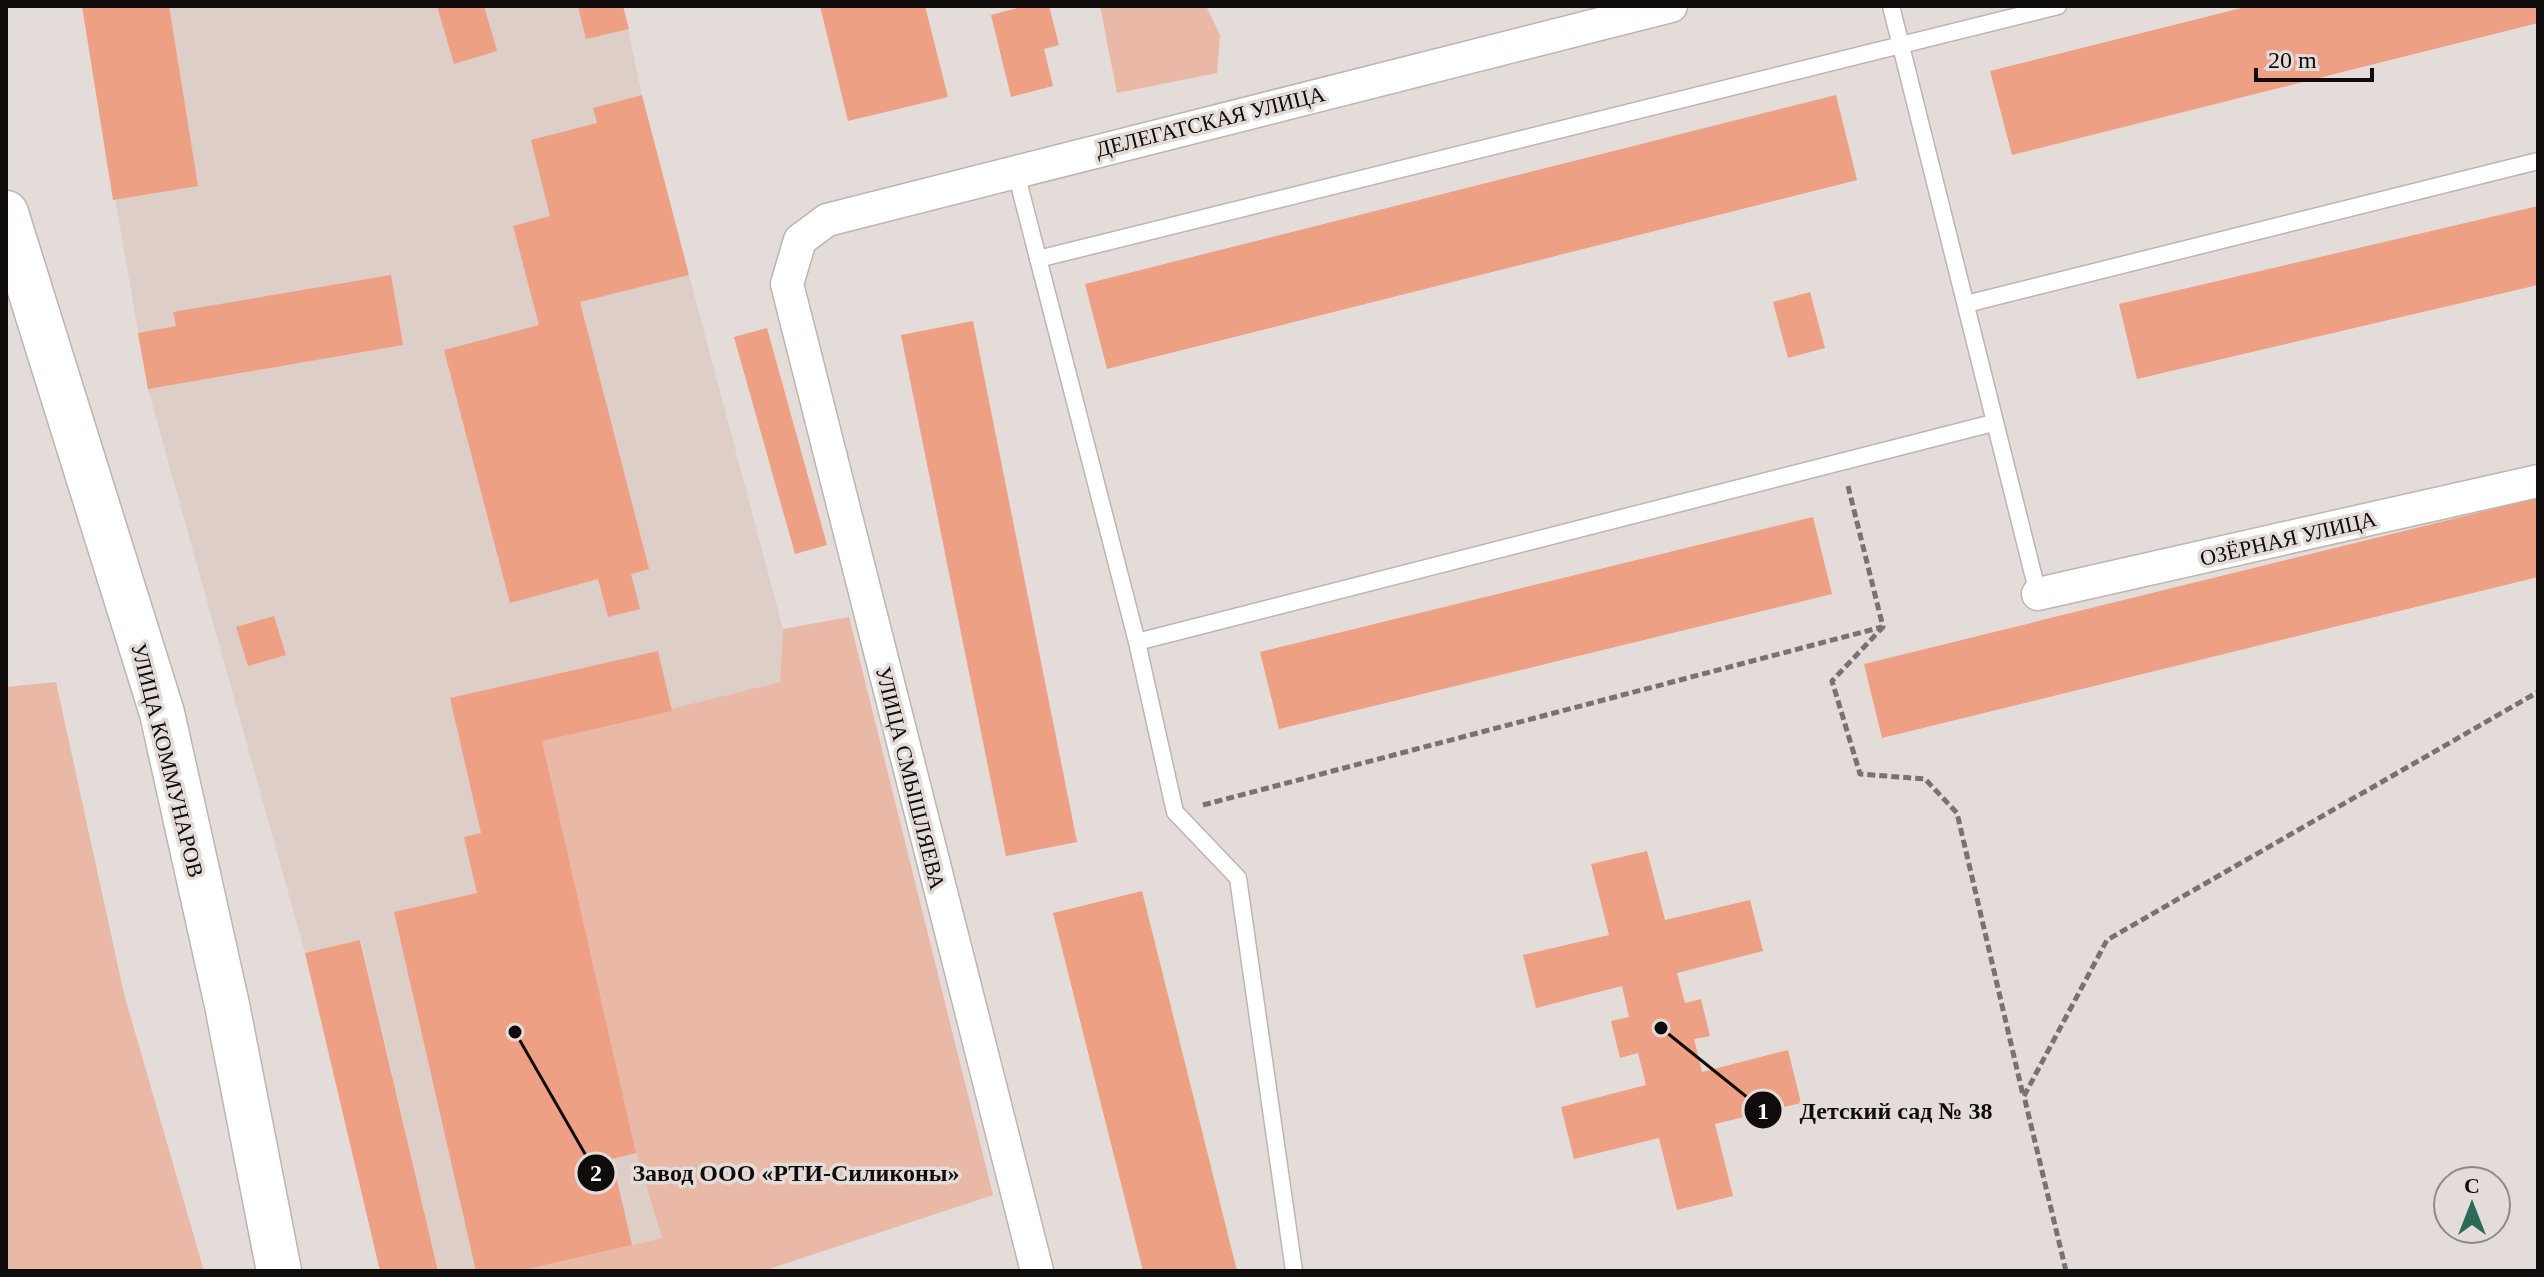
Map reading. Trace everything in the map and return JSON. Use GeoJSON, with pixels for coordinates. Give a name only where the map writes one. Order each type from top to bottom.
{"type":"FeatureCollection","features":[{"type":"Feature","properties":{"kind":"main road","name":"УЛИЦА КОММУНАРОВ"},"geometry":{"type":"LineString","coordinates":[[6,213],[162,713],[227,1005],[279,1271]]}},
{"type":"Feature","properties":{"kind":"street","name":"ДЕЛЕГАТСКАЯ УЛИЦА"},"geometry":{"type":"LineString","coordinates":[[787,284],[800,240],[827,220],[1015,169],[1671,6]]}},
{"type":"Feature","properties":{"kind":"street","name":"УЛИЦА СМЫШЛЯЕВА"},"geometry":{"type":"LineString","coordinates":[[787,284],[1037,1271]]}},
{"type":"Feature","properties":{"kind":"street","name":"ОЗЁРНАЯ УЛИЦА"},"geometry":{"type":"LineString","coordinates":[[2038,594],[2538,481]]}},
{"type":"Feature","properties":{"kind":"lane"},"geometry":{"type":"LineString","coordinates":[[1891,6],[2038,594]]}},
{"type":"Feature","properties":{"kind":"lane"},"geometry":{"type":"LineString","coordinates":[[1038,259],[2058,6]]}},
{"type":"Feature","properties":{"kind":"lane"},"geometry":{"type":"LineString","coordinates":[[1966,304],[2538,161]]}},
{"type":"Feature","properties":{"kind":"lane"},"geometry":{"type":"LineString","coordinates":[[1015,169],[1137,642],[1175,812],[1238,878],[1294,1271]]}},
{"type":"Feature","properties":{"kind":"lane"},"geometry":{"type":"LineString","coordinates":[[1137,642],[1993,423]]}},
{"type":"Feature","properties":{"kind":"path"},"geometry":{"type":"LineString","coordinates":[[1842,462],[1883,627]]}},
{"type":"Feature","properties":{"kind":"path"},"geometry":{"type":"LineString","coordinates":[[1175,812],[1883,627]]}},
{"type":"Feature","properties":{"kind":"path"},"geometry":{"type":"LineString","coordinates":[[1883,627],[1832,681],[1860,774],[1925,779],[1957,813],[2066,1271]]}},
{"type":"Feature","properties":{"kind":"path"},"geometry":{"type":"LineString","coordinates":[[2024,1096],[2107,940],[2538,692]]}},
{"type":"Feature","properties":{"kind":"shaded area"},"geometry":{"type":"Polygon","coordinates":[[[82,6],[623,6],[642,95],[593,108],[639,287],[689,275],[783,629],[780,682],[672,711],[636,1153],[662,1238],[519,1271],[438,1271],[361,940],[305,953],[148,389],[82,6]]]}},
{"type":"Feature","properties":{"kind":"shaded area"},"geometry":{"type":"Polygon","coordinates":[[[1100,6],[1206,6],[1220,35],[1217,73],[1117,93],[1100,6]]]}},
{"type":"Feature","properties":{"kind":"shaded area"},"geometry":{"type":"Polygon","coordinates":[[[849,617],[993,1195],[763,1271],[519,1271],[662,1238],[636,1153],[542,741],[780,682],[783,629],[849,617]]]}},
{"type":"Feature","properties":{"kind":"shaded area"},"geometry":{"type":"Polygon","coordinates":[[[56,682],[124,994],[204,1271],[6,1271],[6,687],[56,682]]]}},
{"type":"Feature","properties":{"kind":"building"},"geometry":{"type":"Polygon","coordinates":[[[82,6],[169,6],[198,186],[113,200],[82,6]]]}},
{"type":"Feature","properties":{"kind":"building"},"geometry":{"type":"Polygon","coordinates":[[[437,6],[484,6],[497,51],[454,64],[437,6]]]}},
{"type":"Feature","properties":{"kind":"building"},"geometry":{"type":"Polygon","coordinates":[[[578,6],[623,6],[629,29],[586,39],[578,6]]]}},
{"type":"Feature","properties":{"kind":"building"},"geometry":{"type":"Polygon","coordinates":[[[820,6],[925,6],[948,97],[848,121],[820,6]]]}},
{"type":"Feature","properties":{"kind":"building"},"geometry":{"type":"Polygon","coordinates":[[[1025,6],[1049,6],[1059,45],[1044,49],[1053,86],[1011,97],[991,15],[1025,6]]]}},
{"type":"Feature","properties":{"kind":"building"},"geometry":{"type":"Polygon","coordinates":[[[2249,6],[2538,6],[2538,23],[2012,155],[1990,71],[2249,6]]]}},
{"type":"Feature","properties":{"kind":"building"},"geometry":{"type":"Polygon","coordinates":[[[642,95],[689,275],[580,302],[649,569],[631,574],[640,609],[608,617],[598,579],[510,603],[444,350],[539,325],[513,226],[550,216],[531,140],[597,123],[593,108],[642,95]]]}},
{"type":"Feature","properties":{"kind":"building"},"geometry":{"type":"Polygon","coordinates":[[[1836,95],[1857,180],[1107,369],[1085,284],[1836,95]]]}},
{"type":"Feature","properties":{"kind":"building"},"geometry":{"type":"Polygon","coordinates":[[[2538,206],[2538,285],[2137,379],[2119,304],[2538,206]]]}},
{"type":"Feature","properties":{"kind":"building"},"geometry":{"type":"Polygon","coordinates":[[[391,275],[403,345],[148,389],[138,333],[176,326],[173,312],[391,275]]]}},
{"type":"Feature","properties":{"kind":"building"},"geometry":{"type":"Polygon","coordinates":[[[1810,292],[1825,348],[1788,358],[1773,302],[1810,292]]]}},
{"type":"Feature","properties":{"kind":"building"},"geometry":{"type":"Polygon","coordinates":[[[973,321],[1077,842],[1006,856],[901,335],[973,321]]]}},
{"type":"Feature","properties":{"kind":"building"},"geometry":{"type":"Polygon","coordinates":[[[767,328],[827,545],[795,554],[734,337],[767,328]]]}},
{"type":"Feature","properties":{"kind":"building"},"geometry":{"type":"Polygon","coordinates":[[[2538,498],[2538,577],[1882,738],[1864,664],[2538,498]]]}},
{"type":"Feature","properties":{"kind":"building"},"geometry":{"type":"Polygon","coordinates":[[[1813,517],[1832,594],[1279,729],[1260,652],[1813,517]]]}},
{"type":"Feature","properties":{"kind":"building"},"geometry":{"type":"Polygon","coordinates":[[[274,616],[286,655],[248,666],[236,627],[274,616]]]}},
{"type":"Feature","properties":{"kind":"building"},"geometry":{"type":"Polygon","coordinates":[[[658,651],[672,711],[542,741],[636,1153],[612,1159],[632,1245],[519,1271],[476,1271],[394,912],[477,893],[464,837],[481,833],[450,698],[658,651]]]}},
{"type":"Feature","properties":{"kind":"building"},"geometry":{"type":"Polygon","coordinates":[[[1647,851],[1665,920],[1750,900],[1763,951],[1677,973],[1685,1003],[1701,999],[1710,1036],[1694,1039],[1702,1072],[1788,1050],[1801,1103],[1715,1124],[1733,1196],[1677,1210],[1659,1138],[1574,1159],[1561,1107],[1646,1085],[1638,1053],[1620,1058],[1611,1021],[1629,1017],[1622,986],[1536,1008],[1523,955],[1609,935],[1591,864],[1647,851]]]}},
{"type":"Feature","properties":{"kind":"building"},"geometry":{"type":"Polygon","coordinates":[[[1142,891],[1237,1271],[1143,1271],[1053,913],[1142,891]]]}},
{"type":"Feature","properties":{"kind":"building"},"geometry":{"type":"Polygon","coordinates":[[[360,940],[438,1271],[380,1271],[305,953],[360,940]]]}},
{"type":"Feature","properties":{"kind":"place","name":"Детский сад № 38"},"geometry":{"type":"Point","coordinates":[1661,1028]}},
{"type":"Feature","properties":{"kind":"place","name":"Завод ООО «РТИ-Силиконы»"},"geometry":{"type":"Point","coordinates":[515,1032]}}]}
